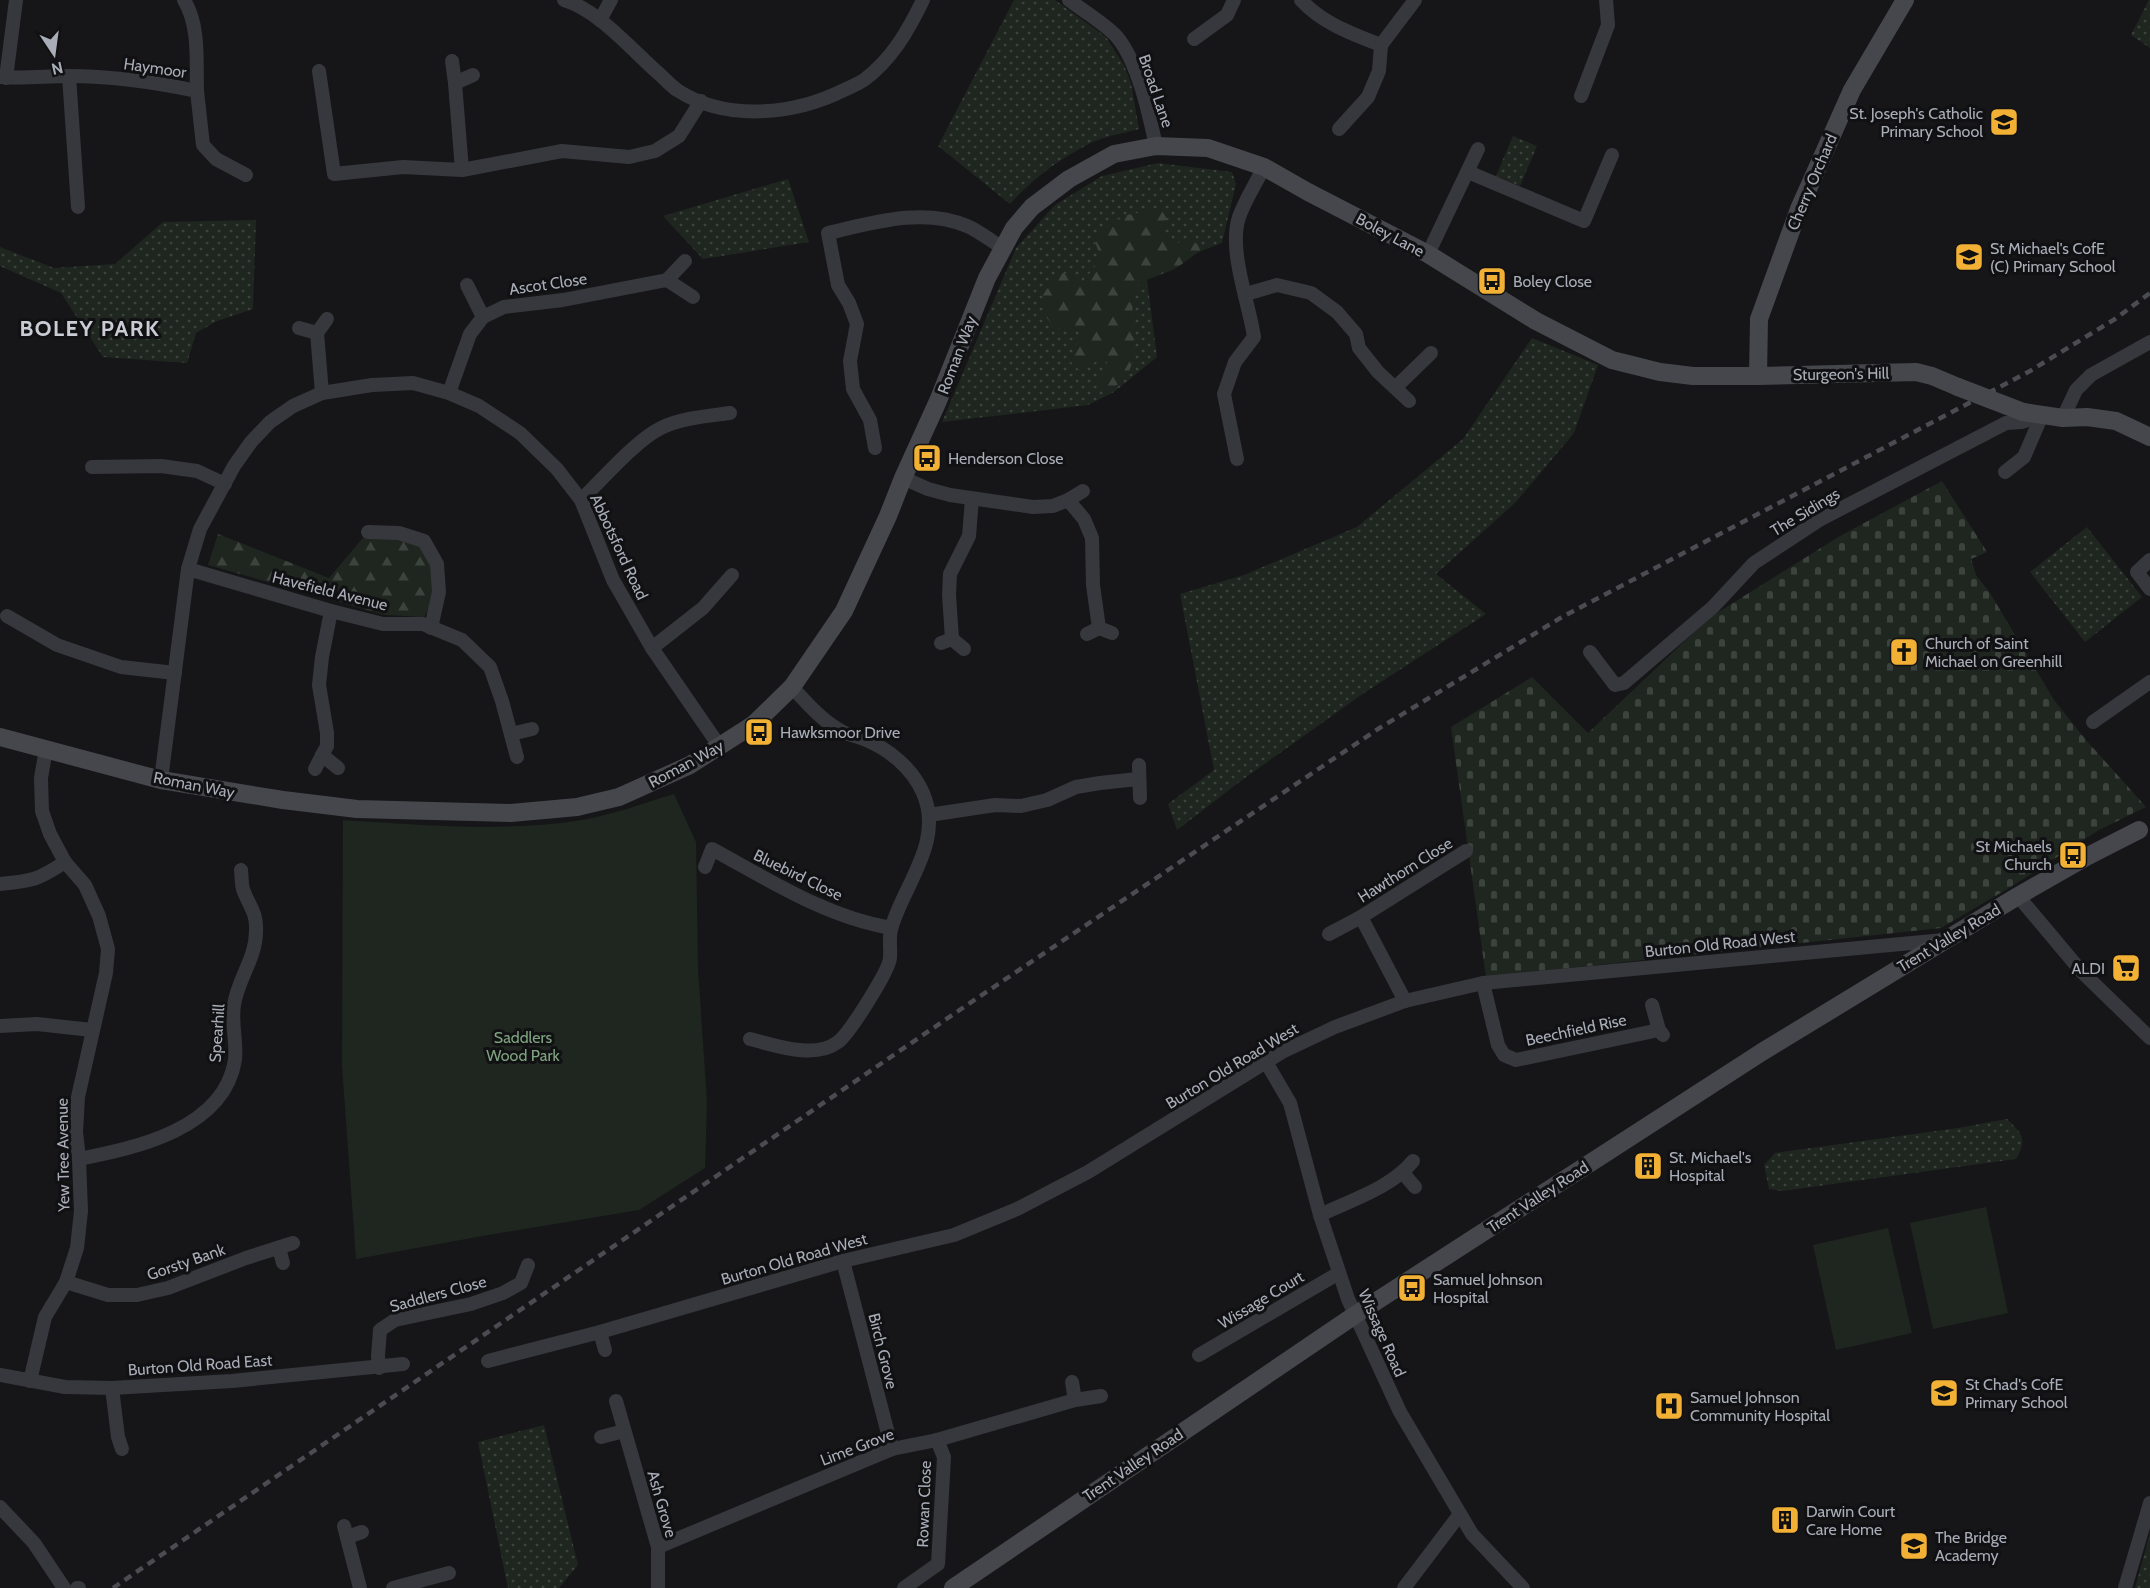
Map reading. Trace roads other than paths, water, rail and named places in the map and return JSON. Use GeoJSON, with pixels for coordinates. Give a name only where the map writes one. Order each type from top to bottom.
{"type":"FeatureCollection","features":[{"type":"Feature","properties":{"kind":"street"},"geometry":{"type":"LineString","coordinates":[[3,77],[16,0]]}},
{"type":"Feature","properties":{"kind":"street"},"geometry":{"type":"LineString","coordinates":[[184,0],[191,11],[196,38],[197,91]]}},
{"type":"Feature","properties":{"kind":"street"},"geometry":{"type":"LineString","coordinates":[[564,0],[576,4],[600,20],[677,90],[701,101],[731,110],[764,112],[798,106],[833,96],[863,81],[897,48],[923,0]]}},
{"type":"Feature","properties":{"kind":"street"},"geometry":{"type":"LineString","coordinates":[[600,20],[611,0]]}},
{"type":"Feature","properties":{"kind":"street","name":"Broad Lane"},"geometry":{"type":"LineString","coordinates":[[1069,0],[1116,36],[1133,66],[1156,146]]}},
{"type":"Feature","properties":{"kind":"street"},"geometry":{"type":"LineString","coordinates":[[1194,39],[1227,15],[1234,0]]}},
{"type":"Feature","properties":{"kind":"street"},"geometry":{"type":"LineString","coordinates":[[1300,0],[1337,27],[1381,45]]}},
{"type":"Feature","properties":{"kind":"street"},"geometry":{"type":"LineString","coordinates":[[1339,129],[1368,97],[1379,71],[1381,45],[1415,0]]}},
{"type":"Feature","properties":{"kind":"street"},"geometry":{"type":"LineString","coordinates":[[1581,96],[1608,25],[1606,0]]}},
{"type":"Feature","properties":{"kind":"street","name":"Cherry Orchard"},"geometry":{"type":"LineString","coordinates":[[1758,376],[1759,320],[1799,209],[1852,90],[1905,0]]}},
{"type":"Feature","properties":{"kind":"street"},"geometry":{"type":"LineString","coordinates":[[452,62],[462,170]]}},
{"type":"Feature","properties":{"kind":"street"},"geometry":{"type":"LineString","coordinates":[[319,71],[334,174],[403,167],[462,170],[562,151],[629,157],[655,151],[679,136],[701,101]]}},
{"type":"Feature","properties":{"kind":"street"},"geometry":{"type":"LineString","coordinates":[[455,83],[473,75]]}},
{"type":"Feature","properties":{"kind":"street"},"geometry":{"type":"LineString","coordinates":[[69,76],[78,207]]}},
{"type":"Feature","properties":{"kind":"street","name":"Haymoor"},"geometry":{"type":"LineString","coordinates":[[3,77],[69,76],[139,79],[197,91],[202,145],[216,159],[246,175]]}},
{"type":"Feature","properties":{"kind":"street","name":"Boley Lane"},"geometry":{"type":"LineString","coordinates":[[1156,146],[1208,148],[1264,167],[1428,254],[1536,321],[1612,360]]}},
{"type":"Feature","properties":{"kind":"street","name":"Roman Way"},"geometry":{"type":"LineString","coordinates":[[0,737],[161,780],[343,808],[534,813],[577,807],[619,797],[682,769],[720,747],[754,723],[792,687],[844,611],[938,402],[987,278],[1014,228],[1032,207],[1070,179],[1114,154],[1156,146]]}},
{"type":"Feature","properties":{"kind":"street"},"geometry":{"type":"LineString","coordinates":[[1428,254],[1478,149]]}},
{"type":"Feature","properties":{"kind":"street"},"geometry":{"type":"LineString","coordinates":[[1468,172],[1584,221],[1612,155]]}},
{"type":"Feature","properties":{"kind":"street"},"geometry":{"type":"LineString","coordinates":[[1237,459],[1224,394],[1235,362],[1254,338],[1236,254],[1236,237],[1239,218],[1264,167]]}},
{"type":"Feature","properties":{"kind":"street"},"geometry":{"type":"LineString","coordinates":[[875,448],[870,420],[853,389],[850,361],[857,324],[849,303],[838,285],[828,233],[883,220],[933,217],[967,225],[1003,248]]}},
{"type":"Feature","properties":{"kind":"street"},"geometry":{"type":"LineString","coordinates":[[685,261],[667,280],[693,297]]}},
{"type":"Feature","properties":{"kind":"street","name":"Ascot Close"},"geometry":{"type":"LineString","coordinates":[[483,317],[504,307],[563,300],[667,280]]}},
{"type":"Feature","properties":{"kind":"street"},"geometry":{"type":"LineString","coordinates":[[449,393],[470,334],[483,317],[467,285]]}},
{"type":"Feature","properties":{"kind":"street"},"geometry":{"type":"LineString","coordinates":[[1246,294],[1277,285],[1311,293],[1337,312],[1356,334],[1359,348],[1378,372],[1409,401]]}},
{"type":"Feature","properties":{"kind":"street"},"geometry":{"type":"LineString","coordinates":[[322,393],[317,333],[327,319]]}},
{"type":"Feature","properties":{"kind":"street"},"geometry":{"type":"LineString","coordinates":[[299,327],[317,333]]}},
{"type":"Feature","properties":{"kind":"street"},"geometry":{"type":"LineString","coordinates":[[2063,418],[2076,390],[2091,375],[2150,342]]}},
{"type":"Feature","properties":{"kind":"street"},"geometry":{"type":"LineString","coordinates":[[1396,387],[1431,353]]}},
{"type":"Feature","properties":{"kind":"street","name":"Sturgeon's Hill"},"geometry":{"type":"LineString","coordinates":[[1612,360],[1660,372],[1693,376],[1916,372],[1932,376],[2023,412],[2063,418],[2087,417],[2116,421],[2150,436]]}},
{"type":"Feature","properties":{"kind":"street","name":"Abbotsford Road"},"geometry":{"type":"LineString","coordinates":[[161,780],[188,569],[200,529],[234,466],[251,442],[270,422],[293,406],[322,393],[372,385],[412,383],[449,393],[478,406],[520,433],[557,469],[580,500],[613,580],[652,648],[720,747]]}},
{"type":"Feature","properties":{"kind":"street"},"geometry":{"type":"LineString","coordinates":[[580,500],[643,440],[662,427],[698,417],[730,413]]}},
{"type":"Feature","properties":{"kind":"street"},"geometry":{"type":"LineString","coordinates":[[2005,472],[2024,457],[2042,415]]}},
{"type":"Feature","properties":{"kind":"street","name":"The Sidings"},"geometry":{"type":"LineString","coordinates":[[1590,652],[1618,689],[1713,607],[1754,562],[1821,519],[2006,423],[2022,422],[2042,415]]}},
{"type":"Feature","properties":{"kind":"street"},"geometry":{"type":"LineString","coordinates":[[93,467],[161,466],[197,471],[225,484]]}},
{"type":"Feature","properties":{"kind":"street"},"geometry":{"type":"LineString","coordinates":[[903,478],[928,489],[950,495],[1033,507],[1053,507],[1083,491]]}},
{"type":"Feature","properties":{"kind":"street"},"geometry":{"type":"LineString","coordinates":[[964,649],[946,641],[950,574],[969,536],[972,499]]}},
{"type":"Feature","properties":{"kind":"street"},"geometry":{"type":"LineString","coordinates":[[1068,500],[1084,519],[1092,538],[1093,585],[1099,632]]}},
{"type":"Feature","properties":{"kind":"street"},"geometry":{"type":"LineString","coordinates":[[368,532],[399,533],[424,541],[437,564],[439,592],[431,628]]}},
{"type":"Feature","properties":{"kind":"street"},"geometry":{"type":"LineString","coordinates":[[2150,560],[2137,572],[2150,589]]}},
{"type":"Feature","properties":{"kind":"street","name":"Havefield Avenue"},"geometry":{"type":"LineString","coordinates":[[188,569],[383,624],[423,624],[462,640],[490,667],[517,757]]}},
{"type":"Feature","properties":{"kind":"street"},"geometry":{"type":"LineString","coordinates":[[652,648],[703,608],[732,575]]}},
{"type":"Feature","properties":{"kind":"street"},"geometry":{"type":"LineString","coordinates":[[315,769],[327,746],[319,685],[321,657],[331,611]]}},
{"type":"Feature","properties":{"kind":"street"},"geometry":{"type":"LineString","coordinates":[[7,616],[57,645],[120,667],[175,673]]}},
{"type":"Feature","properties":{"kind":"street"},"geometry":{"type":"LineString","coordinates":[[2093,723],[2150,682]]}},
{"type":"Feature","properties":{"kind":"street"},"geometry":{"type":"LineString","coordinates":[[750,1039],[803,1050],[823,1049],[839,1042],[844,1025],[884,977],[890,958],[891,928],[925,852],[929,815],[924,794],[912,774],[882,748],[843,733],[827,722],[792,687]]}},
{"type":"Feature","properties":{"kind":"street"},"geometry":{"type":"LineString","coordinates":[[511,734],[532,729]]}},
{"type":"Feature","properties":{"kind":"street","name":"Yew Tree Avenue"},"geometry":{"type":"LineString","coordinates":[[30,1381],[45,1317],[66,1282],[77,1248],[80,1231],[79,1159],[76,1132],[78,1097],[106,973],[108,949],[99,916],[85,885],[65,862],[50,834],[42,811],[41,778],[46,749]]}},
{"type":"Feature","properties":{"kind":"street"},"geometry":{"type":"LineString","coordinates":[[322,755],[338,768]]}},
{"type":"Feature","properties":{"kind":"street"},"geometry":{"type":"LineString","coordinates":[[1139,765],[1140,798]]}},
{"type":"Feature","properties":{"kind":"street"},"geometry":{"type":"LineString","coordinates":[[929,815],[994,805],[1021,806],[1047,800],[1076,787],[1138,779]]}},
{"type":"Feature","properties":{"kind":"street","name":"Trent Valley Road"},"geometry":{"type":"LineString","coordinates":[[952,1588],[1355,1315],[1762,1052],[2018,896],[2144,825]]}},
{"type":"Feature","properties":{"kind":"street","name":"Bluebird Close"},"geometry":{"type":"LineString","coordinates":[[705,867],[712,849],[816,904],[853,919],[891,928]]}},
{"type":"Feature","properties":{"kind":"street","name":"Hawthorn Close"},"geometry":{"type":"LineString","coordinates":[[1329,934],[1361,917],[1466,851]]}},
{"type":"Feature","properties":{"kind":"street"},"geometry":{"type":"LineString","coordinates":[[0,884],[44,877],[65,862]]}},
{"type":"Feature","properties":{"kind":"street","name":"Spearhill"},"geometry":{"type":"LineString","coordinates":[[79,1159],[150,1143],[181,1127],[210,1107],[228,1084],[235,1058],[234,1004],[254,953],[256,930],[255,912],[236,893],[241,870]]}},
{"type":"Feature","properties":{"kind":"street"},"geometry":{"type":"LineString","coordinates":[[2018,896],[2081,971],[2150,1038]]}},
{"type":"Feature","properties":{"kind":"street","name":"Hawthorn Close"},"geometry":{"type":"LineString","coordinates":[[1361,917],[1405,1001]]}},
{"type":"Feature","properties":{"kind":"street","name":"Burton Old Road West"},"geometry":{"type":"LineString","coordinates":[[488,1361],[600,1332],[843,1260],[954,1235],[1017,1209],[1088,1172],[1282,1052],[1335,1027],[1405,1001],[1483,983],[1946,940]]}},
{"type":"Feature","properties":{"kind":"street","name":"Beechfield Rise"},"geometry":{"type":"LineString","coordinates":[[1483,983],[1498,1045],[1504,1055],[1516,1060],[1661,1033],[1652,1005]]}},
{"type":"Feature","properties":{"kind":"street"},"geometry":{"type":"LineString","coordinates":[[0,1026],[37,1024],[92,1030]]}},
{"type":"Feature","properties":{"kind":"street","name":"Wissage Road"},"geometry":{"type":"LineString","coordinates":[[1266,1062],[1290,1103],[1320,1215],[1339,1273],[1355,1315],[1400,1412],[1472,1534],[1523,1588]]}},
{"type":"Feature","properties":{"kind":"street"},"geometry":{"type":"LineString","coordinates":[[1320,1215],[1403,1173],[1413,1161]]}},
{"type":"Feature","properties":{"kind":"street"},"geometry":{"type":"LineString","coordinates":[[1403,1173],[1415,1187]]}},
{"type":"Feature","properties":{"kind":"street","name":"Gorsty Bank"},"geometry":{"type":"LineString","coordinates":[[66,1282],[108,1295],[137,1295],[168,1288],[293,1243]]}},
{"type":"Feature","properties":{"kind":"street"},"geometry":{"type":"LineString","coordinates":[[279,1248],[283,1263]]}},
{"type":"Feature","properties":{"kind":"street","name":"Birch Grove"},"geometry":{"type":"LineString","coordinates":[[843,1260],[892,1449]]}},
{"type":"Feature","properties":{"kind":"street","name":"Saddlers Close"},"geometry":{"type":"LineString","coordinates":[[379,1368],[380,1330],[395,1320],[471,1304],[503,1293],[521,1283],[528,1265]]}},
{"type":"Feature","properties":{"kind":"street","name":"Wissage Court"},"geometry":{"type":"LineString","coordinates":[[1199,1355],[1339,1273]]}},
{"type":"Feature","properties":{"kind":"street"},"geometry":{"type":"LineString","coordinates":[[600,1332],[605,1350]]}},
{"type":"Feature","properties":{"kind":"street","name":"Burton Old Road East"},"geometry":{"type":"LineString","coordinates":[[0,1375],[65,1387],[112,1388],[232,1381],[403,1364]]}},
{"type":"Feature","properties":{"kind":"street"},"geometry":{"type":"LineString","coordinates":[[1072,1382],[1075,1400]]}},
{"type":"Feature","properties":{"kind":"street"},"geometry":{"type":"LineString","coordinates":[[112,1388],[120,1443],[133,1435]]}},
{"type":"Feature","properties":{"kind":"street","name":"Lime Grove"},"geometry":{"type":"LineString","coordinates":[[658,1547],[892,1449],[936,1440],[1075,1400],[1101,1396]]}},
{"type":"Feature","properties":{"kind":"street","name":"Ash Grove"},"geometry":{"type":"LineString","coordinates":[[616,1401],[658,1547],[658,1588]]}},
{"type":"Feature","properties":{"kind":"street"},"geometry":{"type":"LineString","coordinates":[[601,1437],[624,1431]]}},
{"type":"Feature","properties":{"kind":"street","name":"Rowan Close"},"geometry":{"type":"LineString","coordinates":[[904,1588],[938,1563],[944,1457],[936,1440]]}},
{"type":"Feature","properties":{"kind":"street"},"geometry":{"type":"LineString","coordinates":[[2125,1588],[2150,1503]]}},
{"type":"Feature","properties":{"kind":"street"},"geometry":{"type":"LineString","coordinates":[[0,1507],[34,1543],[64,1588]]}},
{"type":"Feature","properties":{"kind":"street"},"geometry":{"type":"LineString","coordinates":[[1404,1588],[1460,1514]]}},
{"type":"Feature","properties":{"kind":"street"},"geometry":{"type":"LineString","coordinates":[[360,1588],[345,1532],[362,1532]]}},
{"type":"Feature","properties":{"kind":"street"},"geometry":{"type":"LineString","coordinates":[[393,1588],[449,1574]]}},
{"type":"Feature","properties":{"kind":"railway"},"geometry":{"type":"LineString","coordinates":[[113,1588],[964,1007],[1378,729],[1562,617],[2030,371],[2115,319],[2150,293]]}},
{"type":"Feature","properties":{"kind":"place","name":"St. Joseph's Catholic Primary School"},"geometry":{"type":"Point","coordinates":[2004,122]}},
{"type":"Feature","properties":{"kind":"place","name":"St Michael's CofE (C) Primary School"},"geometry":{"type":"Point","coordinates":[1969,257]}},
{"type":"Feature","properties":{"kind":"place","name":"Boley Close"},"geometry":{"type":"Point","coordinates":[1492,281]}},
{"type":"Feature","properties":{"kind":"place","name":"Henderson Close"},"geometry":{"type":"Point","coordinates":[927,458]}},
{"type":"Feature","properties":{"kind":"place","name":"Church of Saint Michael on Greenhill"},"geometry":{"type":"Point","coordinates":[1904,652]}},
{"type":"Feature","properties":{"kind":"place","name":"Hawksmoor Drive"},"geometry":{"type":"Point","coordinates":[759,732]}},
{"type":"Feature","properties":{"kind":"place","name":"St Michaels Church"},"geometry":{"type":"Point","coordinates":[2073,855]}},
{"type":"Feature","properties":{"kind":"place","name":"ALDI"},"geometry":{"type":"Point","coordinates":[2126,968]}},
{"type":"Feature","properties":{"kind":"place","name":"St. Michael's Hospital"},"geometry":{"type":"Point","coordinates":[1648,1166]}},
{"type":"Feature","properties":{"kind":"place","name":"Samuel Johnson Hospital"},"geometry":{"type":"Point","coordinates":[1412,1288]}},
{"type":"Feature","properties":{"kind":"place","name":"St Chad's CofE Primary School"},"geometry":{"type":"Point","coordinates":[1944,1393]}},
{"type":"Feature","properties":{"kind":"place","name":"Samuel Johnson Community Hospital"},"geometry":{"type":"Point","coordinates":[1669,1406]}},
{"type":"Feature","properties":{"kind":"place","name":"Darwin Court Care Home"},"geometry":{"type":"Point","coordinates":[1785,1520]}},
{"type":"Feature","properties":{"kind":"place","name":"The Bridge Academy"},"geometry":{"type":"Point","coordinates":[1914,1546]}},
{"type":"Feature","properties":{"kind":"district","name":"BOLEY PARK"},"geometry":{"type":"Point","coordinates":[90,328]}},
{"type":"Feature","properties":{"kind":"park label","name":"Saddlers Wood Park"},"geometry":{"type":"Point","coordinates":[523,1046]}}]}
